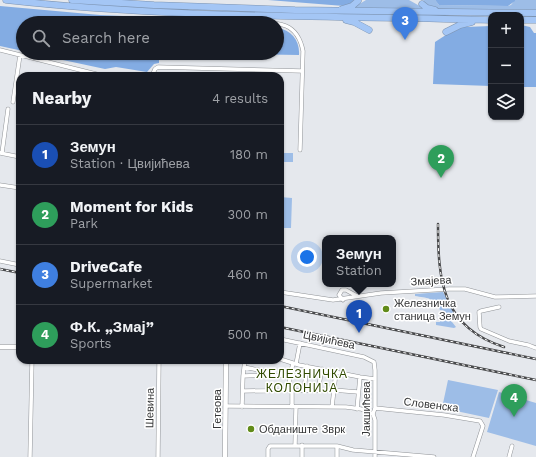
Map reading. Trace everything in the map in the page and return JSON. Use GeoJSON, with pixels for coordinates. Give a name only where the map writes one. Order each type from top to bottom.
{"type":"FeatureCollection","features":[{"type":"Feature","properties":{"kind":"highway"},"geometry":{"type":"LineString","coordinates":[[6,0],[95,8],[207,13],[488,20]]}},
{"type":"Feature","properties":{"kind":"highway"},"geometry":{"type":"LineString","coordinates":[[72,0],[154,5],[332,11],[536,13]]}},
{"type":"Feature","properties":{"kind":"highway"},"geometry":{"type":"LineString","coordinates":[[332,11],[349,7],[358,1]]}},
{"type":"Feature","properties":{"kind":"highway"},"geometry":{"type":"LineString","coordinates":[[422,4],[429,9],[446,13]]}},
{"type":"Feature","properties":{"kind":"highway"},"geometry":{"type":"LineString","coordinates":[[207,13],[218,16]]}},
{"type":"Feature","properties":{"kind":"highway"},"geometry":{"type":"LineString","coordinates":[[337,17],[354,22],[369,30]]}},
{"type":"Feature","properties":{"kind":"highway"},"geometry":{"type":"LineString","coordinates":[[446,32],[460,25],[480,20]]}},
{"type":"Feature","properties":{"kind":"highway"},"geometry":{"type":"LineString","coordinates":[[524,20],[536,21]]}},
{"type":"Feature","properties":{"kind":"street"},"geometry":{"type":"LineString","coordinates":[[284,25],[288,26],[299,38],[303,51],[300,150]]}},
{"type":"Feature","properties":{"kind":"street"},"geometry":{"type":"LineString","coordinates":[[0,50],[16,54]]}},
{"type":"Feature","properties":{"kind":"street"},"geometry":{"type":"LineString","coordinates":[[17,72],[19,60]]}},
{"type":"Feature","properties":{"kind":"street"},"geometry":{"type":"LineString","coordinates":[[40,60],[88,72]]}},
{"type":"Feature","properties":{"kind":"street"},"geometry":{"type":"LineString","coordinates":[[154,72],[156,68],[163,67],[302,70]]}},
{"type":"Feature","properties":{"kind":"street"},"geometry":{"type":"LineString","coordinates":[[13,102],[16,82]]}},
{"type":"Feature","properties":{"kind":"street"},"geometry":{"type":"LineString","coordinates":[[8,109],[1,153],[16,156]]}},
{"type":"Feature","properties":{"kind":"street"},"geometry":{"type":"LineString","coordinates":[[0,185],[16,187]]}},
{"type":"Feature","properties":{"kind":"street"},"geometry":{"type":"LineString","coordinates":[[0,261],[16,264]]}},
{"type":"Feature","properties":{"kind":"street","name":"Змајева"},"geometry":{"type":"LineString","coordinates":[[341,298],[413,291],[457,289],[495,296],[536,296]]}},
{"type":"Feature","properties":{"kind":"street"},"geometry":{"type":"LineString","coordinates":[[284,293],[333,300],[341,298],[339,293],[342,290],[346,290],[359,296]]}},
{"type":"Feature","properties":{"kind":"street"},"geometry":{"type":"LineString","coordinates":[[348,298],[351,296],[350,293]]}},
{"type":"Feature","properties":{"kind":"street"},"geometry":{"type":"LineString","coordinates":[[499,307],[479,312],[481,329],[509,342],[536,348]]}},
{"type":"Feature","properties":{"kind":"street","name":"Цвијићева"},"geometry":{"type":"LineString","coordinates":[[284,341],[364,357],[374,362]]}},
{"type":"Feature","properties":{"kind":"street"},"geometry":{"type":"LineString","coordinates":[[295,446],[294,407],[290,376],[300,343]]}},
{"type":"Feature","properties":{"kind":"street"},"geometry":{"type":"LineString","coordinates":[[0,347],[16,347]]}},
{"type":"Feature","properties":{"kind":"street"},"geometry":{"type":"LineString","coordinates":[[284,360],[375,379]]}},
{"type":"Feature","properties":{"kind":"street","name":"Јакшићева"},"geometry":{"type":"LineString","coordinates":[[374,362],[375,408],[373,414],[375,420],[375,457]]}},
{"type":"Feature","properties":{"kind":"street"},"geometry":{"type":"LineString","coordinates":[[30,457],[32,364]]}},
{"type":"Feature","properties":{"kind":"street","name":"Шевина"},"geometry":{"type":"LineString","coordinates":[[158,457],[159,364]]}},
{"type":"Feature","properties":{"kind":"street","name":"Гетеова"},"geometry":{"type":"LineString","coordinates":[[225,457],[226,364]]}},
{"type":"Feature","properties":{"kind":"street"},"geometry":{"type":"LineString","coordinates":[[242,407],[242,376],[244,364]]}},
{"type":"Feature","properties":{"kind":"street"},"geometry":{"type":"LineString","coordinates":[[304,390],[307,366]]}},
{"type":"Feature","properties":{"kind":"street"},"geometry":{"type":"LineString","coordinates":[[244,367],[290,376]]}},
{"type":"Feature","properties":{"kind":"street"},"geometry":{"type":"LineString","coordinates":[[318,390],[322,369]]}},
{"type":"Feature","properties":{"kind":"street"},"geometry":{"type":"LineString","coordinates":[[332,407],[336,372]]}},
{"type":"Feature","properties":{"kind":"street"},"geometry":{"type":"LineString","coordinates":[[242,376],[275,374]]}},
{"type":"Feature","properties":{"kind":"street"},"geometry":{"type":"LineString","coordinates":[[357,409],[360,377]]}},
{"type":"Feature","properties":{"kind":"street"},"geometry":{"type":"LineString","coordinates":[[243,391],[333,390],[358,392]]}},
{"type":"Feature","properties":{"kind":"street"},"geometry":{"type":"LineString","coordinates":[[226,406],[332,407],[357,409],[373,414]]}},
{"type":"Feature","properties":{"kind":"street","name":"Словенска"},"geometry":{"type":"LineString","coordinates":[[375,408],[459,417],[480,422],[483,426],[473,457]]}},
{"type":"Feature","properties":{"kind":"street"},"geometry":{"type":"LineString","coordinates":[[302,445],[302,457]]}},
{"type":"Feature","properties":{"kind":"street"},"geometry":{"type":"LineString","coordinates":[[268,457],[269,447],[302,445],[337,446],[353,450],[434,457]]}},
{"type":"Feature","properties":{"kind":"street"},"geometry":{"type":"LineString","coordinates":[[337,446],[337,457]]}},
{"type":"Feature","properties":{"kind":"street"},"geometry":{"type":"LineString","coordinates":[[509,457],[512,446]]}},
{"type":"Feature","properties":{"kind":"shaded area"},"geometry":{"type":"Polygon","coordinates":[[[268,0],[354,0],[353,3],[344,6],[268,0]]]}},
{"type":"Feature","properties":{"kind":"shaded area"},"geometry":{"type":"Polygon","coordinates":[[[366,0],[409,0],[425,9],[353,8],[366,0]]]}},
{"type":"Feature","properties":{"kind":"shaded area"},"geometry":{"type":"Polygon","coordinates":[[[423,0],[435,0],[439,5],[508,6],[515,0],[536,0],[536,10],[434,9],[423,0]]]}},
{"type":"Feature","properties":{"kind":"shaded area"},"geometry":{"type":"Polygon","coordinates":[[[435,0],[515,1],[508,6],[439,5],[435,0]]]}},
{"type":"Feature","properties":{"kind":"shaded area"},"geometry":{"type":"Polygon","coordinates":[[[0,6],[123,16],[16,16],[16,49],[0,46],[0,6]]]}},
{"type":"Feature","properties":{"kind":"shaded area"},"geometry":{"type":"Polygon","coordinates":[[[464,26],[488,26],[488,86],[433,84],[435,42],[452,31],[464,26]]]}},
{"type":"Feature","properties":{"kind":"shaded area"},"geometry":{"type":"Polygon","coordinates":[[[524,26],[530,27],[534,33],[536,33],[536,87],[524,87],[524,26]]]}},
{"type":"Feature","properties":{"kind":"shaded area"},"geometry":{"type":"Polygon","coordinates":[[[284,30],[294,37],[298,45],[299,55],[284,55],[284,30]]]}},
{"type":"Feature","properties":{"kind":"shaded area"},"geometry":{"type":"Polygon","coordinates":[[[63,60],[159,60],[159,63],[154,64],[147,72],[116,67],[105,69],[63,60]]]}},
{"type":"Feature","properties":{"kind":"shaded area"},"geometry":{"type":"Polygon","coordinates":[[[284,153],[293,153],[293,162],[284,162],[284,153]]]}},
{"type":"Feature","properties":{"kind":"shaded area"},"geometry":{"type":"Polygon","coordinates":[[[284,197],[292,198],[291,228],[284,228],[284,197]]]}},
{"type":"Feature","properties":{"kind":"shaded area"},"geometry":{"type":"Polygon","coordinates":[[[443,292],[457,318],[455,319],[451,315],[440,310],[433,300],[415,296],[415,294],[443,292]]]}},
{"type":"Feature","properties":{"kind":"shaded area"},"geometry":{"type":"Polygon","coordinates":[[[443,316],[452,322],[456,327],[436,325],[436,322],[440,322],[443,316]]]}},
{"type":"Feature","properties":{"kind":"shaded area"},"geometry":{"type":"Polygon","coordinates":[[[448,380],[498,390],[489,418],[442,408],[448,380]]]}},
{"type":"Feature","properties":{"kind":"shaded area"},"geometry":{"type":"Polygon","coordinates":[[[499,392],[536,403],[536,446],[487,432],[499,392]]]}},
{"type":"Feature","properties":{"kind":"railway"},"geometry":{"type":"LineString","coordinates":[[438,224],[438,245],[443,283],[448,299],[456,314],[468,327],[483,338],[504,347]]}},
{"type":"Feature","properties":{"kind":"railway"},"geometry":{"type":"LineString","coordinates":[[0,269],[16,272]]}},
{"type":"Feature","properties":{"kind":"railway"},"geometry":{"type":"LineString","coordinates":[[284,307],[536,359]]}},
{"type":"Feature","properties":{"kind":"railway"},"geometry":{"type":"LineString","coordinates":[[284,328],[536,380]]}},
{"type":"Feature","properties":{"kind":"place","name":"DriveCafe"},"geometry":{"type":"Point","coordinates":[405,40]}},
{"type":"Feature","properties":{"kind":"place","name":"Moment for Kids"},"geometry":{"type":"Point","coordinates":[441,178]}},
{"type":"Feature","properties":{"kind":"place","name":"Железничка станица Земун"},"geometry":{"type":"Point","coordinates":[386,309]}},
{"type":"Feature","properties":{"kind":"place","name":"Земун"},"geometry":{"type":"Point","coordinates":[359,333]}},
{"type":"Feature","properties":{"kind":"place","name":"Ф.К. „Змај”"},"geometry":{"type":"Point","coordinates":[514,417]}},
{"type":"Feature","properties":{"kind":"place","name":"Обданиште Зврк"},"geometry":{"type":"Point","coordinates":[251,429]}},
{"type":"Feature","properties":{"kind":"district","name":"ЖЕЛЕЗНИЧКА КОЛОНИЈА"},"geometry":{"type":"Point","coordinates":[302,381]}}]}
